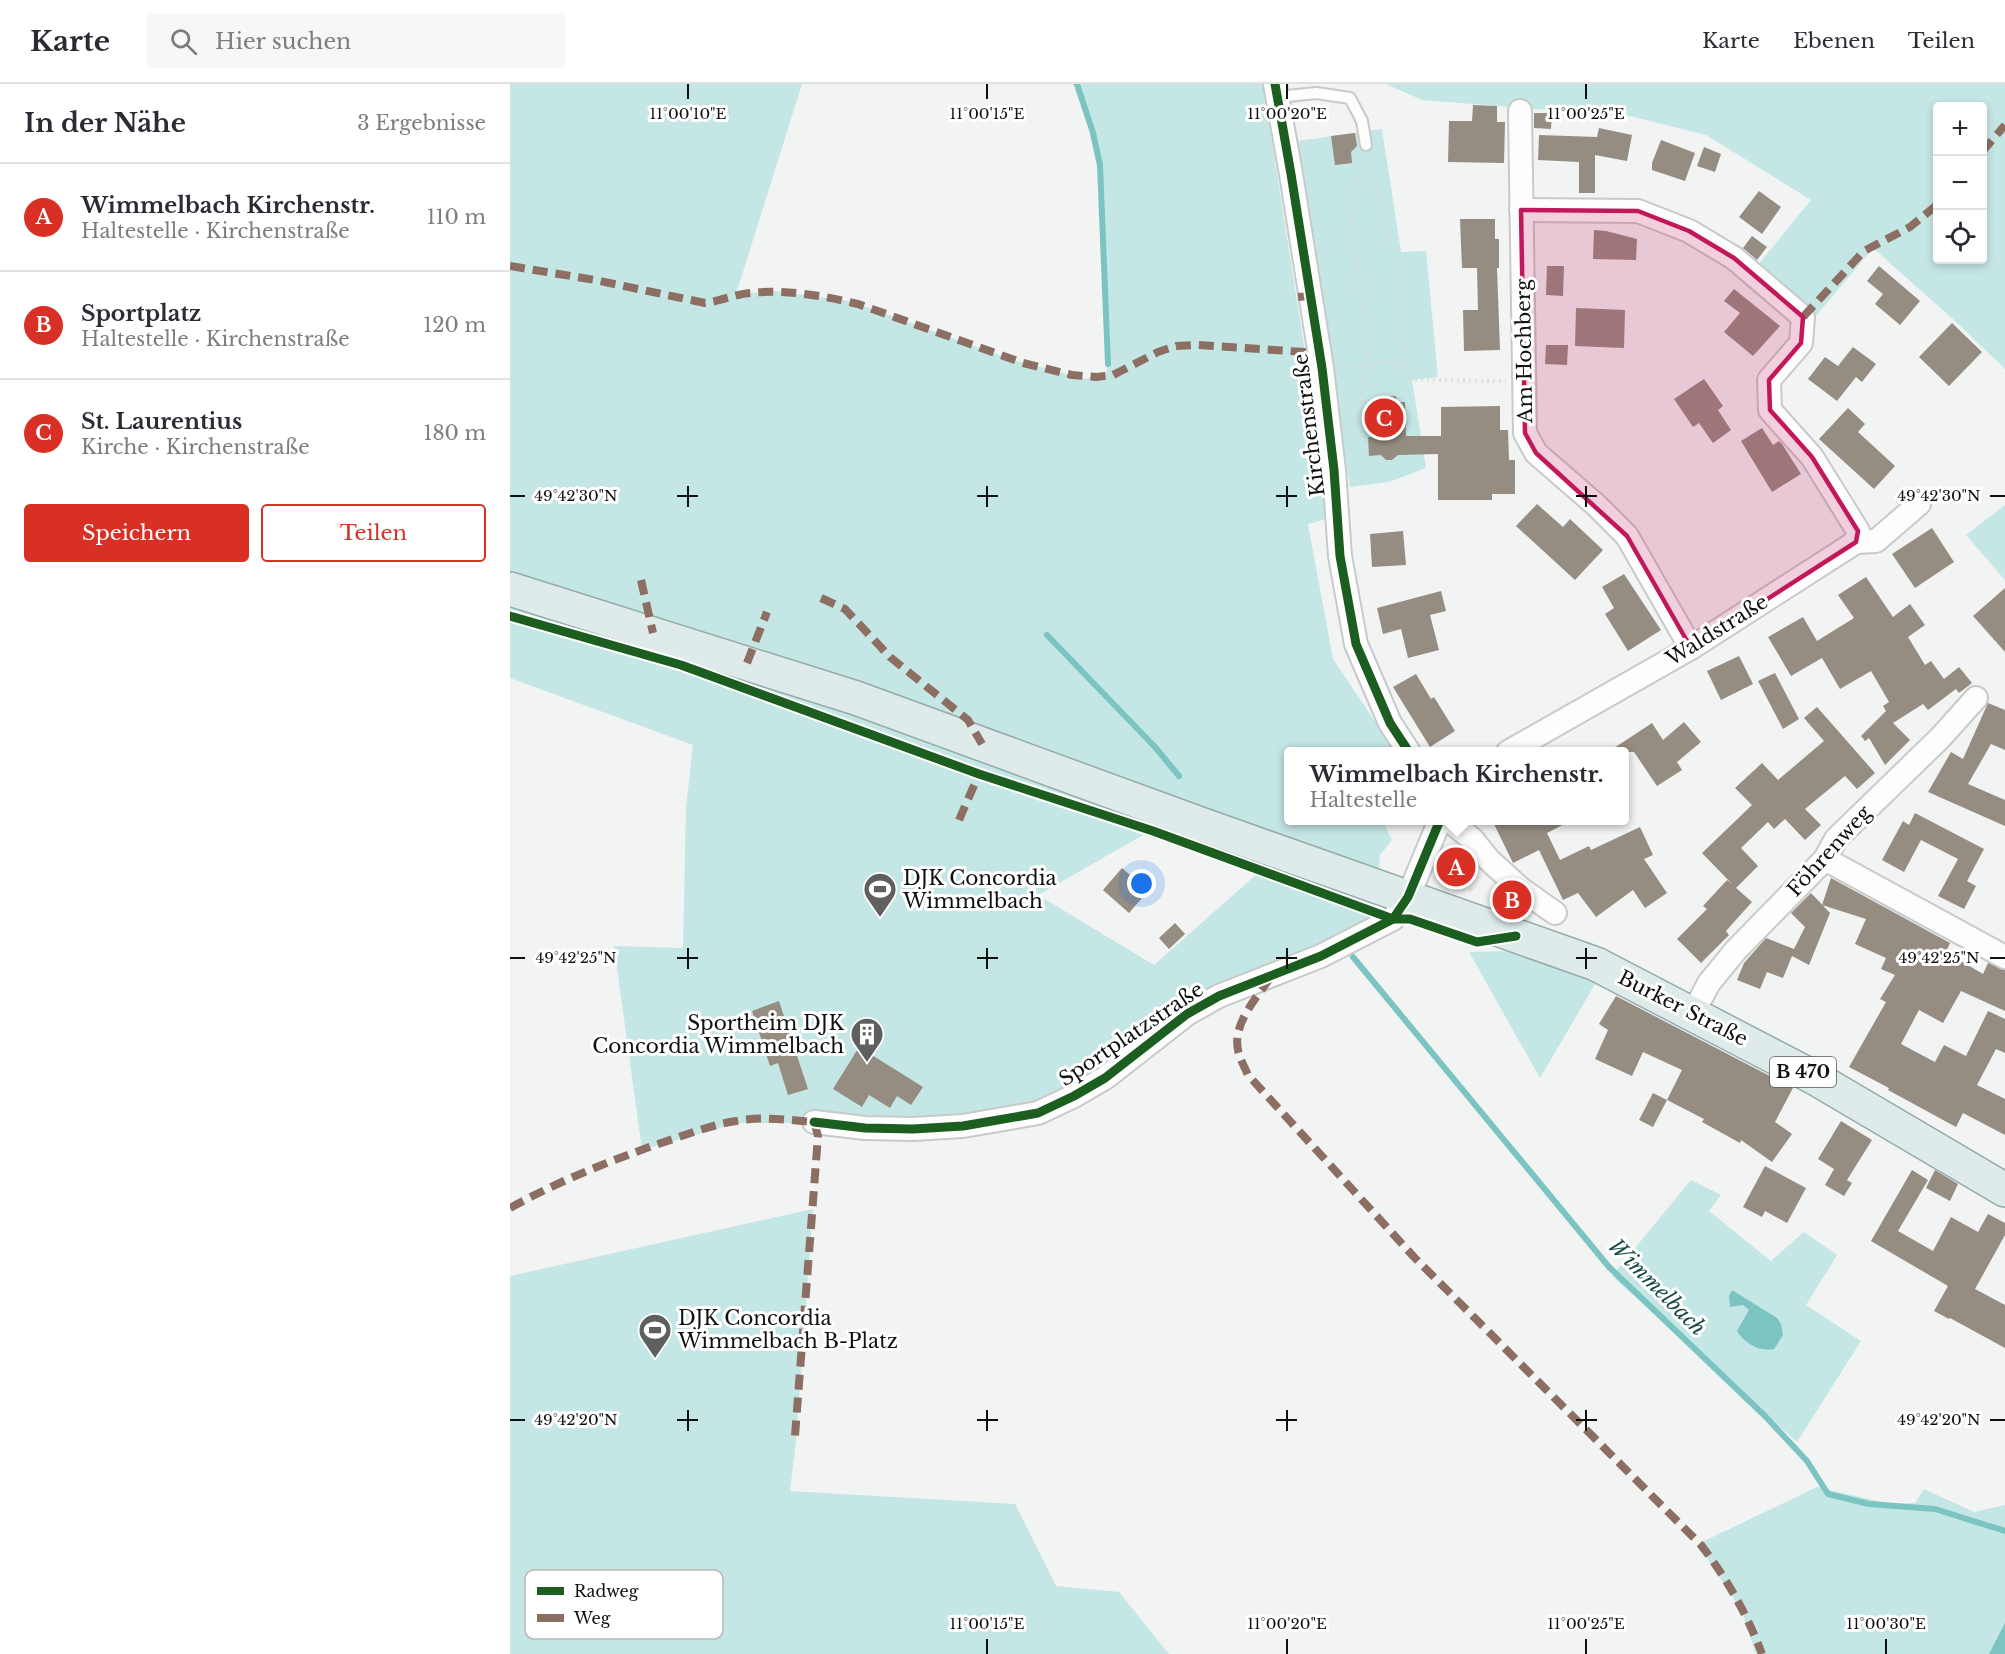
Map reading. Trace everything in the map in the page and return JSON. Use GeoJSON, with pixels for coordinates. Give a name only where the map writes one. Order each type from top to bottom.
{"type":"FeatureCollection","features":[{"type":"Feature","properties":{"kind":"main road","name":"Burker Straße"},"geometry":{"type":"LineString","coordinates":[[510,589],[856,698],[1203,825],[1596,964],[1815,1078],[2005,1190]]}},
{"type":"Feature","properties":{"kind":"street","name":"Kirchenstraße"},"geometry":{"type":"LineString","coordinates":[[1276,91],[1322,368],[1334,470],[1340,556],[1356,644],[1390,723],[1406,747]]}},
{"type":"Feature","properties":{"kind":"street","name":"Am Hochberg"},"geometry":{"type":"LineString","coordinates":[[1520,111],[1525,433],[1536,453],[1596,504],[1627,536],[1691,648]]}},
{"type":"Feature","properties":{"kind":"street"},"geometry":{"type":"LineString","coordinates":[[1521,210],[1638,211],[1689,231],[1734,258],[1803,317],[1801,343],[1769,380],[1770,410],[1812,457],[1858,531],[1856,542]]}},
{"type":"Feature","properties":{"kind":"street","name":"Waldstraße"},"geometry":{"type":"LineString","coordinates":[[1517,747],[1691,648],[1856,542],[1876,542],[1919,504]]}},
{"type":"Feature","properties":{"kind":"street","name":"Föhrenweg"},"geometry":{"type":"LineString","coordinates":[[1693,1013],[1709,983],[1736,950],[1825,859],[1836,839],[1940,738],[1976,698]]}},
{"type":"Feature","properties":{"kind":"street"},"geometry":{"type":"LineString","coordinates":[[1408,897],[1438,825]]}},
{"type":"Feature","properties":{"kind":"street"},"geometry":{"type":"LineString","coordinates":[[1455,825],[1521,889],[1555,913]]}},
{"type":"Feature","properties":{"kind":"street"},"geometry":{"type":"LineString","coordinates":[[1825,859],[2005,957]]}},
{"type":"Feature","properties":{"kind":"street","name":"Sportplatzstraße"},"geometry":{"type":"LineString","coordinates":[[814,1122],[865,1128],[913,1129],[963,1126],[1038,1113],[1105,1078],[1187,1014],[1219,996],[1321,956],[1376,929],[1393,919],[1408,897]]}},
{"type":"Feature","properties":{"kind":"lane"},"geometry":{"type":"LineString","coordinates":[[1276,91],[1350,98],[1362,121],[1366,145]]}},
{"type":"Feature","properties":{"kind":"path"},"geometry":{"type":"LineString","coordinates":[[1366,145],[1369,172],[1377,189],[1398,266],[1407,361],[1404,365]]}},
{"type":"Feature","properties":{"kind":"path"},"geometry":{"type":"LineString","coordinates":[[1334,470],[1347,452],[1359,413],[1369,355],[1349,196],[1358,178],[1369,172]]}},
{"type":"Feature","properties":{"kind":"path"},"geometry":{"type":"LineString","coordinates":[[1340,367],[1390,363],[1404,365]]}},
{"type":"Feature","properties":{"kind":"path"},"geometry":{"type":"LineString","coordinates":[[1404,365],[1411,380],[1524,381]]}},
{"type":"Feature","properties":{"kind":"highlighted area"},"geometry":{"type":"Polygon","coordinates":[[[1521,210],[1638,211],[1689,231],[1734,258],[1803,317],[1801,343],[1769,380],[1770,410],[1812,457],[1858,531],[1856,542],[1691,648],[1627,536],[1536,453],[1525,433],[1521,210]]]}},
{"type":"Feature","properties":{"kind":"shaded area"},"geometry":{"type":"Polygon","coordinates":[[[510,84],[802,84],[736,294],[776,291],[850,301],[1013,360],[1086,379],[1107,371],[1098,170],[1088,122],[1073,84],[1263,84],[1331,518],[1308,524],[1333,659],[1392,747],[1284,747],[1284,825],[1385,825],[1392,840],[1380,855],[1374,913],[1402,924],[1216,1005],[1087,1099],[856,1135],[790,1123],[737,1123],[642,1150],[614,946],[683,948],[686,809],[693,745],[510,678],[510,84]],[[1143,835],[1038,895],[1154,965],[1257,874],[1143,835]]]}},
{"type":"Feature","properties":{"kind":"shaded area"},"geometry":{"type":"Polygon","coordinates":[[[1386,84],[2005,84],[2005,369],[1873,248],[1815,317],[1757,266],[1811,200],[1706,135],[1634,117],[1422,100],[1386,84]]]}},
{"type":"Feature","properties":{"kind":"shaded area"},"geometry":{"type":"Polygon","coordinates":[[[1382,129],[1401,252],[1426,251],[1438,377],[1412,380],[1426,468],[1389,482],[1350,487],[1298,141],[1382,129]]]}},
{"type":"Feature","properties":{"kind":"shaded area"},"geometry":{"type":"Polygon","coordinates":[[[2005,505],[2005,580],[1966,535],[2005,505]]]}},
{"type":"Feature","properties":{"kind":"shaded area"},"geometry":{"type":"Polygon","coordinates":[[[1520,951],[1597,981],[1540,1078],[1469,952],[1520,951]]]}},
{"type":"Feature","properties":{"kind":"shaded area"},"geometry":{"type":"Polygon","coordinates":[[[1691,1180],[1721,1195],[1709,1211],[1771,1261],[1804,1232],[1837,1255],[1806,1305],[1861,1341],[1797,1442],[1612,1276],[1691,1180]]]}},
{"type":"Feature","properties":{"kind":"shaded area"},"geometry":{"type":"Polygon","coordinates":[[[813,1209],[796,1440],[790,1491],[1015,1504],[1056,1586],[1119,1592],[1169,1654],[510,1654],[510,1276],[813,1209]]]}},
{"type":"Feature","properties":{"kind":"shaded area"},"geometry":{"type":"Polygon","coordinates":[[[1817,1487],[1891,1504],[1915,1503],[1924,1489],[1974,1512],[2005,1505],[2005,1654],[1756,1654],[1741,1610],[1698,1544],[1817,1487]]]}},
{"type":"Feature","properties":{"kind":"water"},"geometry":{"type":"Polygon","coordinates":[[[1732,1290],[1777,1318],[1783,1335],[1774,1349],[1758,1348],[1748,1343],[1737,1331],[1749,1310],[1743,1305],[1730,1307],[1729,1296],[1732,1290]]]}},
{"type":"Feature","properties":{"kind":"water"},"geometry":{"type":"Polygon","coordinates":[[[2005,1623],[2005,1654],[1989,1654],[2005,1623]]]}},
{"type":"Feature","properties":{"kind":"building"},"geometry":{"type":"Polygon","coordinates":[[[1473,105],[1497,106],[1497,122],[1505,122],[1504,163],[1448,162],[1449,121],[1472,121],[1473,105]]]}},
{"type":"Feature","properties":{"kind":"building"},"geometry":{"type":"Polygon","coordinates":[[[1534,113],[1552,113],[1551,129],[1534,128],[1534,113]]]}},
{"type":"Feature","properties":{"kind":"building"},"geometry":{"type":"Polygon","coordinates":[[[1599,128],[1632,135],[1627,161],[1595,155],[1595,193],[1579,193],[1579,162],[1538,160],[1539,135],[1597,137],[1599,128]]]}},
{"type":"Feature","properties":{"kind":"building"},"geometry":{"type":"Polygon","coordinates":[[[1355,133],[1357,146],[1351,152],[1352,163],[1335,165],[1331,136],[1355,133]]]}},
{"type":"Feature","properties":{"kind":"building"},"geometry":{"type":"Polygon","coordinates":[[[1661,140],[1695,153],[1685,181],[1652,170],[1652,163],[1661,140]]]}},
{"type":"Feature","properties":{"kind":"building"},"geometry":{"type":"Polygon","coordinates":[[[1704,147],[1721,154],[1715,172],[1697,166],[1704,147]]]}},
{"type":"Feature","properties":{"kind":"building"},"geometry":{"type":"Polygon","coordinates":[[[1759,191],[1781,207],[1762,234],[1739,217],[1759,191]]]}},
{"type":"Feature","properties":{"kind":"building"},"geometry":{"type":"Polygon","coordinates":[[[1460,219],[1495,219],[1495,239],[1499,239],[1499,268],[1497,268],[1500,350],[1464,351],[1463,310],[1478,310],[1477,268],[1462,268],[1460,219]]]}},
{"type":"Feature","properties":{"kind":"building"},"geometry":{"type":"Polygon","coordinates":[[[1594,230],[1637,239],[1636,260],[1593,259],[1594,230]]]}},
{"type":"Feature","properties":{"kind":"building"},"geometry":{"type":"Polygon","coordinates":[[[1752,236],[1767,247],[1757,260],[1743,248],[1752,236]]]}},
{"type":"Feature","properties":{"kind":"building"},"geometry":{"type":"Polygon","coordinates":[[[1547,266],[1564,266],[1563,296],[1546,295],[1547,266]]]}},
{"type":"Feature","properties":{"kind":"building"},"geometry":{"type":"Polygon","coordinates":[[[1879,266],[1920,301],[1900,325],[1875,304],[1883,294],[1867,281],[1879,266]]]}},
{"type":"Feature","properties":{"kind":"building"},"geometry":{"type":"Polygon","coordinates":[[[1734,289],[1780,326],[1753,356],[1724,332],[1740,313],[1724,301],[1734,289]]]}},
{"type":"Feature","properties":{"kind":"building"},"geometry":{"type":"Polygon","coordinates":[[[1576,308],[1625,310],[1624,348],[1575,346],[1576,308]]]}},
{"type":"Feature","properties":{"kind":"building"},"geometry":{"type":"Polygon","coordinates":[[[1952,323],[1982,352],[1949,386],[1919,357],[1952,323]]]}},
{"type":"Feature","properties":{"kind":"building"},"geometry":{"type":"Polygon","coordinates":[[[1546,345],[1568,345],[1567,365],[1545,364],[1546,345]]]}},
{"type":"Feature","properties":{"kind":"building"},"geometry":{"type":"Polygon","coordinates":[[[1853,347],[1876,364],[1862,382],[1856,377],[1837,401],[1808,379],[1825,357],[1838,366],[1853,347]]]}},
{"type":"Feature","properties":{"kind":"building"},"geometry":{"type":"Polygon","coordinates":[[[1704,379],[1723,406],[1718,410],[1731,430],[1713,443],[1699,423],[1693,427],[1674,399],[1704,379]]]}},
{"type":"Feature","properties":{"kind":"building"},"geometry":{"type":"Polygon","coordinates":[[[1396,396],[1397,402],[1405,402],[1406,436],[1441,436],[1441,407],[1500,406],[1500,430],[1508,430],[1509,460],[1515,460],[1515,494],[1492,494],[1492,500],[1438,500],[1438,454],[1398,455],[1392,460],[1386,460],[1381,455],[1369,456],[1368,437],[1373,437],[1372,403],[1381,403],[1381,397],[1396,396]]]}},
{"type":"Feature","properties":{"kind":"building"},"geometry":{"type":"Polygon","coordinates":[[[1848,408],[1865,424],[1858,432],[1895,466],[1874,489],[1819,439],[1848,408]]]}},
{"type":"Feature","properties":{"kind":"building"},"geometry":{"type":"Polygon","coordinates":[[[1762,428],[1773,445],[1779,441],[1782,444],[1801,474],[1772,492],[1741,441],[1762,428]]]}},
{"type":"Feature","properties":{"kind":"building"},"geometry":{"type":"Polygon","coordinates":[[[1537,504],[1563,527],[1570,519],[1603,550],[1575,580],[1516,526],[1537,504]]]}},
{"type":"Feature","properties":{"kind":"building"},"geometry":{"type":"Polygon","coordinates":[[[1932,528],[1954,562],[1915,588],[1892,554],[1932,528]]]}},
{"type":"Feature","properties":{"kind":"building"},"geometry":{"type":"Polygon","coordinates":[[[1403,531],[1406,565],[1372,567],[1370,534],[1403,531]]]}},
{"type":"Feature","properties":{"kind":"building"},"geometry":{"type":"Polygon","coordinates":[[[1624,574],[1661,630],[1628,651],[1605,614],[1614,608],[1602,587],[1624,574]]]}},
{"type":"Feature","properties":{"kind":"building"},"geometry":{"type":"Polygon","coordinates":[[[1866,577],[1893,617],[1910,604],[1925,625],[1908,637],[1925,665],[1931,661],[1944,679],[1959,667],[1972,683],[1959,693],[1956,689],[1928,710],[1923,704],[1893,723],[1910,740],[1885,765],[1869,738],[1865,741],[1861,736],[1886,711],[1883,706],[1889,702],[1871,671],[1840,689],[1822,658],[1791,676],[1768,637],[1803,617],[1817,641],[1854,618],[1838,595],[1866,577]]]}},
{"type":"Feature","properties":{"kind":"building"},"geometry":{"type":"Polygon","coordinates":[[[2005,588],[2005,652],[1973,616],[2005,588]]]}},
{"type":"Feature","properties":{"kind":"building"},"geometry":{"type":"Polygon","coordinates":[[[1441,591],[1446,611],[1430,615],[1439,650],[1408,658],[1401,629],[1383,634],[1377,608],[1441,591]]]}},
{"type":"Feature","properties":{"kind":"building"},"geometry":{"type":"Polygon","coordinates":[[[1739,656],[1753,684],[1721,700],[1707,671],[1739,656]]]}},
{"type":"Feature","properties":{"kind":"building"},"geometry":{"type":"Polygon","coordinates":[[[1775,673],[1799,719],[1783,729],[1758,681],[1775,673]]]}},
{"type":"Feature","properties":{"kind":"building"},"geometry":{"type":"Polygon","coordinates":[[[1416,674],[1431,699],[1434,697],[1455,731],[1430,747],[1393,687],[1416,674]]]}},
{"type":"Feature","properties":{"kind":"building"},"geometry":{"type":"Polygon","coordinates":[[[1988,703],[2005,710],[2005,750],[1991,744],[1968,784],[2005,800],[2005,826],[1928,792],[1951,752],[1963,759],[1988,703]]]}},
{"type":"Feature","properties":{"kind":"building"},"geometry":{"type":"Polygon","coordinates":[[[1817,707],[1875,773],[1857,789],[1845,776],[1805,809],[1821,825],[1805,840],[1785,819],[1774,829],[1768,822],[1741,848],[1758,866],[1736,888],[1752,902],[1726,931],[1729,935],[1701,963],[1677,939],[1707,909],[1703,906],[1727,880],[1732,884],[1702,853],[1752,805],[1735,788],[1762,763],[1778,780],[1824,741],[1804,718],[1817,707]]]}},
{"type":"Feature","properties":{"kind":"building"},"geometry":{"type":"Polygon","coordinates":[[[1684,722],[1701,742],[1677,762],[1682,770],[1657,786],[1634,752],[1629,752],[1629,747],[1616,747],[1652,723],[1663,740],[1684,722]]]}},
{"type":"Feature","properties":{"kind":"building"},"geometry":{"type":"Polygon","coordinates":[[[1915,813],[1984,849],[1967,881],[1976,886],[1964,909],[1938,896],[1958,859],[1921,840],[1904,872],[1882,860],[1903,821],[1909,825],[1915,813]]]}},
{"type":"Feature","properties":{"kind":"building"},"geometry":{"type":"Polygon","coordinates":[[[1494,825],[1562,825],[1547,833],[1560,860],[1589,846],[1591,850],[1640,827],[1653,855],[1644,859],[1667,893],[1645,908],[1633,890],[1596,917],[1578,893],[1563,900],[1539,850],[1513,863],[1494,825]]]}},
{"type":"Feature","properties":{"kind":"building"},"geometry":{"type":"Polygon","coordinates":[[[1122,868],[1148,891],[1129,913],[1103,890],[1122,868]]]}},
{"type":"Feature","properties":{"kind":"building"},"geometry":{"type":"Polygon","coordinates":[[[1831,878],[1950,943],[1946,952],[1983,974],[1988,963],[2005,970],[2005,1011],[1961,991],[1943,1023],[1919,1010],[1901,1044],[1935,1062],[1944,1045],[1966,1056],[1988,1011],[2005,1019],[2005,1053],[1996,1049],[1977,1085],[2005,1099],[2005,1135],[1963,1113],[1956,1127],[1849,1067],[1886,1002],[1880,999],[1895,975],[1881,969],[1886,958],[1855,944],[1866,919],[1822,905],[1831,878]]]}},
{"type":"Feature","properties":{"kind":"building"},"geometry":{"type":"Polygon","coordinates":[[[1811,893],[1830,913],[1809,965],[1792,956],[1783,978],[1767,972],[1760,989],[1737,980],[1744,963],[1766,938],[1794,949],[1805,927],[1791,913],[1811,893]]]}},
{"type":"Feature","properties":{"kind":"building"},"geometry":{"type":"Polygon","coordinates":[[[1175,923],[1185,934],[1169,949],[1159,938],[1175,923]]]}},
{"type":"Feature","properties":{"kind":"building"},"geometry":{"type":"Polygon","coordinates":[[[1616,996],[1793,1088],[1775,1122],[1792,1134],[1772,1162],[1741,1140],[1740,1143],[1702,1122],[1704,1119],[1667,1100],[1682,1070],[1643,1052],[1632,1076],[1595,1059],[1608,1030],[1599,1024],[1616,996]]]}},
{"type":"Feature","properties":{"kind":"building"},"geometry":{"type":"Polygon","coordinates":[[[779,1001],[808,1089],[788,1095],[778,1063],[770,1066],[752,1011],[779,1001]]]}},
{"type":"Feature","properties":{"kind":"building","name":"Sportheim DJK Concordia Wimmelbach"},"geometry":{"type":"Polygon","coordinates":[[[859,1047],[923,1087],[911,1105],[897,1096],[890,1108],[869,1095],[862,1107],[833,1089],[859,1047]]]}},
{"type":"Feature","properties":{"kind":"building"},"geometry":{"type":"Polygon","coordinates":[[[1653,1093],[1667,1100],[1653,1127],[1639,1120],[1653,1093]]]}},
{"type":"Feature","properties":{"kind":"building"},"geometry":{"type":"Polygon","coordinates":[[[1841,1121],[1872,1140],[1847,1180],[1852,1183],[1844,1196],[1825,1185],[1834,1169],[1818,1159],[1841,1121]]]}},
{"type":"Feature","properties":{"kind":"building"},"geometry":{"type":"Polygon","coordinates":[[[1765,1166],[1806,1188],[1787,1223],[1765,1211],[1762,1217],[1743,1207],[1765,1166]]]}},
{"type":"Feature","properties":{"kind":"building"},"geometry":{"type":"Polygon","coordinates":[[[1912,1170],[1928,1180],[1898,1231],[1933,1251],[1951,1217],[1978,1232],[1988,1214],[2005,1223],[2005,1235],[1975,1289],[2005,1305],[2005,1348],[1934,1311],[1948,1286],[1871,1241],[1912,1170]]]}},
{"type":"Feature","properties":{"kind":"building"},"geometry":{"type":"Polygon","coordinates":[[[1935,1170],[1958,1184],[1950,1201],[1926,1188],[1935,1170]]]}},
{"type":"Feature","properties":{"kind":"waterway"},"geometry":{"type":"LineString","coordinates":[[1077,84],[1093,133],[1100,165],[1108,364]]}},
{"type":"Feature","properties":{"kind":"waterway"},"geometry":{"type":"LineString","coordinates":[[1047,635],[1155,747],[1179,776]]}},
{"type":"Feature","properties":{"kind":"waterway","name":"Wimmelbach"},"geometry":{"type":"LineString","coordinates":[[1353,957],[1609,1267],[1765,1416],[1807,1461],[1828,1494],[1869,1504],[1935,1509],[2005,1531]]}},
{"type":"Feature","properties":{"kind":"marked path"},"geometry":{"type":"LineString","coordinates":[[1987,146],[2005,125]]}},
{"type":"Feature","properties":{"kind":"marked path"},"geometry":{"type":"LineString","coordinates":[[1803,317],[1864,251],[1910,227],[1933,208]]}},
{"type":"Feature","properties":{"kind":"marked path"},"geometry":{"type":"LineString","coordinates":[[510,266],[595,280],[705,303],[764,292],[832,298],[858,304],[1023,363],[1072,375],[1096,377],[1113,375],[1158,352],[1176,346],[1198,345],[1319,353]]}},
{"type":"Feature","properties":{"kind":"marked path"},"geometry":{"type":"LineString","coordinates":[[1298,297],[1310,296]]}},
{"type":"Feature","properties":{"kind":"marked path"},"geometry":{"type":"LineString","coordinates":[[641,580],[653,633]]}},
{"type":"Feature","properties":{"kind":"marked path"},"geometry":{"type":"LineString","coordinates":[[821,598],[845,609],[890,657],[968,720],[982,744]]}},
{"type":"Feature","properties":{"kind":"marked path"},"geometry":{"type":"LineString","coordinates":[[747,663],[767,612]]}},
{"type":"Feature","properties":{"kind":"marked path"},"geometry":{"type":"LineString","coordinates":[[959,820],[979,774]]}},
{"type":"Feature","properties":{"kind":"marked path"},"geometry":{"type":"LineString","coordinates":[[1270,978],[1246,1013],[1238,1033],[1239,1054],[1248,1075],[1414,1257],[1701,1545],[1736,1597],[1762,1654]]}},
{"type":"Feature","properties":{"kind":"marked path"},"geometry":{"type":"LineString","coordinates":[[510,1208],[603,1164],[707,1128],[755,1119],[814,1122],[818,1136],[795,1436]]}},
{"type":"Feature","properties":{"kind":"cycle path"},"geometry":{"type":"LineString","coordinates":[[1275,84],[1322,368],[1334,470],[1340,556],[1356,644],[1390,723],[1406,747]]}},
{"type":"Feature","properties":{"kind":"cycle path"},"geometry":{"type":"LineString","coordinates":[[510,616],[681,665],[979,774],[1153,831],[1393,919],[1410,919],[1477,942],[1516,936]]}},
{"type":"Feature","properties":{"kind":"cycle path"},"geometry":{"type":"LineString","coordinates":[[814,1122],[865,1128],[913,1129],[963,1126],[1038,1113],[1074,1096],[1105,1078],[1187,1014],[1219,996],[1321,956],[1393,919],[1408,897],[1438,825]]}},
{"type":"Feature","properties":{"kind":"place","name":"St. Laurentius"},"geometry":{"type":"Point","coordinates":[1384,418]}},
{"type":"Feature","properties":{"kind":"place","name":"Wimmelbach Kirchenstr."},"geometry":{"type":"Point","coordinates":[1456,867]}},
{"type":"Feature","properties":{"kind":"place","name":"Sportplatz"},"geometry":{"type":"Point","coordinates":[1512,900]}},
{"type":"Feature","properties":{"kind":"place","name":"DJK Concordia Wimmelbach"},"geometry":{"type":"Point","coordinates":[880,918]}},
{"type":"Feature","properties":{"kind":"place","name":"Sportheim DJK Concordia Wimmelbach"},"geometry":{"type":"Point","coordinates":[867,1063]}},
{"type":"Feature","properties":{"kind":"place","name":"DJK Concordia Wimmelbach B-Platz"},"geometry":{"type":"Point","coordinates":[655,1359]}}]}
